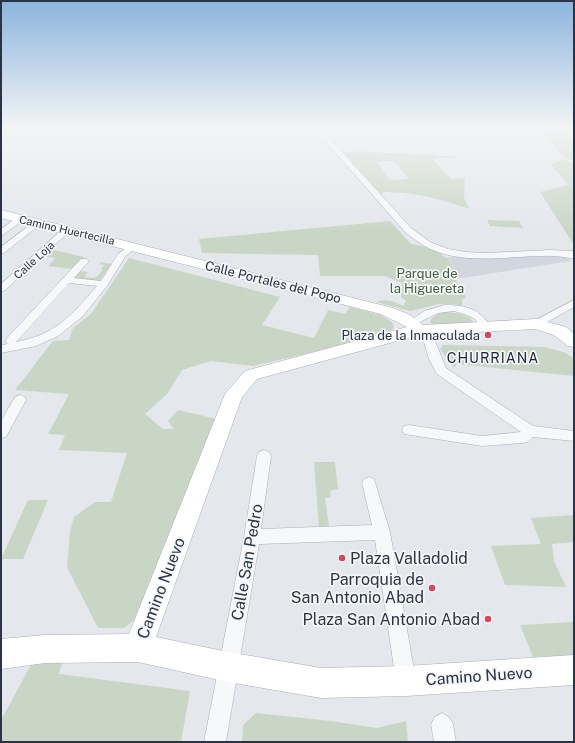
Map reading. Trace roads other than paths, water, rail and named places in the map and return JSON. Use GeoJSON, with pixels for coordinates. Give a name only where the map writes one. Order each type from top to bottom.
{"type":"FeatureCollection","features":[{"type":"Feature","properties":{"kind":"street"},"geometry":{"type":"LineString","coordinates":[[348,163],[408,230],[430,247],[452,254],[484,256],[557,252],[573,255]]}},
{"type":"Feature","properties":{"kind":"street","name":"Camino Huertecilla"},"geometry":{"type":"LineString","coordinates":[[1,214],[133,246]]}},
{"type":"Feature","properties":{"kind":"street"},"geometry":{"type":"LineString","coordinates":[[1,233],[21,219]]}},
{"type":"Feature","properties":{"kind":"street"},"geometry":{"type":"LineString","coordinates":[[1,251],[38,223]]}},
{"type":"Feature","properties":{"kind":"street","name":"Calle Loja"},"geometry":{"type":"LineString","coordinates":[[1,289],[67,230]]}},
{"type":"Feature","properties":{"kind":"street"},"geometry":{"type":"LineString","coordinates":[[1,349],[32,343],[54,334],[78,315],[104,284],[118,263],[120,256],[133,246]]}},
{"type":"Feature","properties":{"kind":"street","name":"Calle Portales del Popo"},"geometry":{"type":"LineString","coordinates":[[133,246],[387,311],[415,326]]}},
{"type":"Feature","properties":{"kind":"street"},"geometry":{"type":"LineString","coordinates":[[11,341],[84,261]]}},
{"type":"Feature","properties":{"kind":"street"},"geometry":{"type":"LineString","coordinates":[[66,280],[104,284]]}},
{"type":"Feature","properties":{"kind":"street"},"geometry":{"type":"LineString","coordinates":[[536,324],[574,303]]}},
{"type":"Feature","properties":{"kind":"street"},"geometry":{"type":"LineString","coordinates":[[415,326],[486,328],[536,324],[560,331],[574,342]]}},
{"type":"Feature","properties":{"kind":"street"},"geometry":{"type":"LineString","coordinates":[[415,326],[429,340],[435,359],[441,371],[530,431],[574,436]]}},
{"type":"Feature","properties":{"kind":"street","name":"Camino Nuevo"},"geometry":{"type":"LineString","coordinates":[[415,326],[404,332],[251,375],[234,394],[138,648],[228,667],[321,683],[406,681],[574,670]]}},
{"type":"Feature","properties":{"kind":"street"},"geometry":{"type":"LineString","coordinates":[[1,433],[20,400]]}},
{"type":"Feature","properties":{"kind":"street"},"geometry":{"type":"LineString","coordinates":[[409,430],[482,441],[523,438],[530,431]]}},
{"type":"Feature","properties":{"kind":"street","name":"Calle San Pedro"},"geometry":{"type":"LineString","coordinates":[[215,742],[252,537],[264,456]]}},
{"type":"Feature","properties":{"kind":"street"},"geometry":{"type":"LineString","coordinates":[[369,483],[382,532],[406,681]]}},
{"type":"Feature","properties":{"kind":"street"},"geometry":{"type":"LineString","coordinates":[[252,537],[382,532]]}},
{"type":"Feature","properties":{"kind":"street"},"geometry":{"type":"LineString","coordinates":[[1,654],[45,649],[138,648]]}},
{"type":"Feature","properties":{"kind":"place","name":"Plaza de la Inmaculada"},"geometry":{"type":"Point","coordinates":[488,335]}},
{"type":"Feature","properties":{"kind":"place","name":"Plaza Valladolid"},"geometry":{"type":"Point","coordinates":[342,558]}},
{"type":"Feature","properties":{"kind":"place","name":"Parroquia de San Antonio Abad"},"geometry":{"type":"Point","coordinates":[432,588]}},
{"type":"Feature","properties":{"kind":"place","name":"Plaza San Antonio Abad"},"geometry":{"type":"Point","coordinates":[488,619]}},
{"type":"Feature","properties":{"kind":"district","name":"CHURRIANA"},"geometry":{"type":"Point","coordinates":[493,358]}},
{"type":"Feature","properties":{"kind":"park label","name":"Parque de la Higuereta"},"geometry":{"type":"Point","coordinates":[427,280]}}]}
